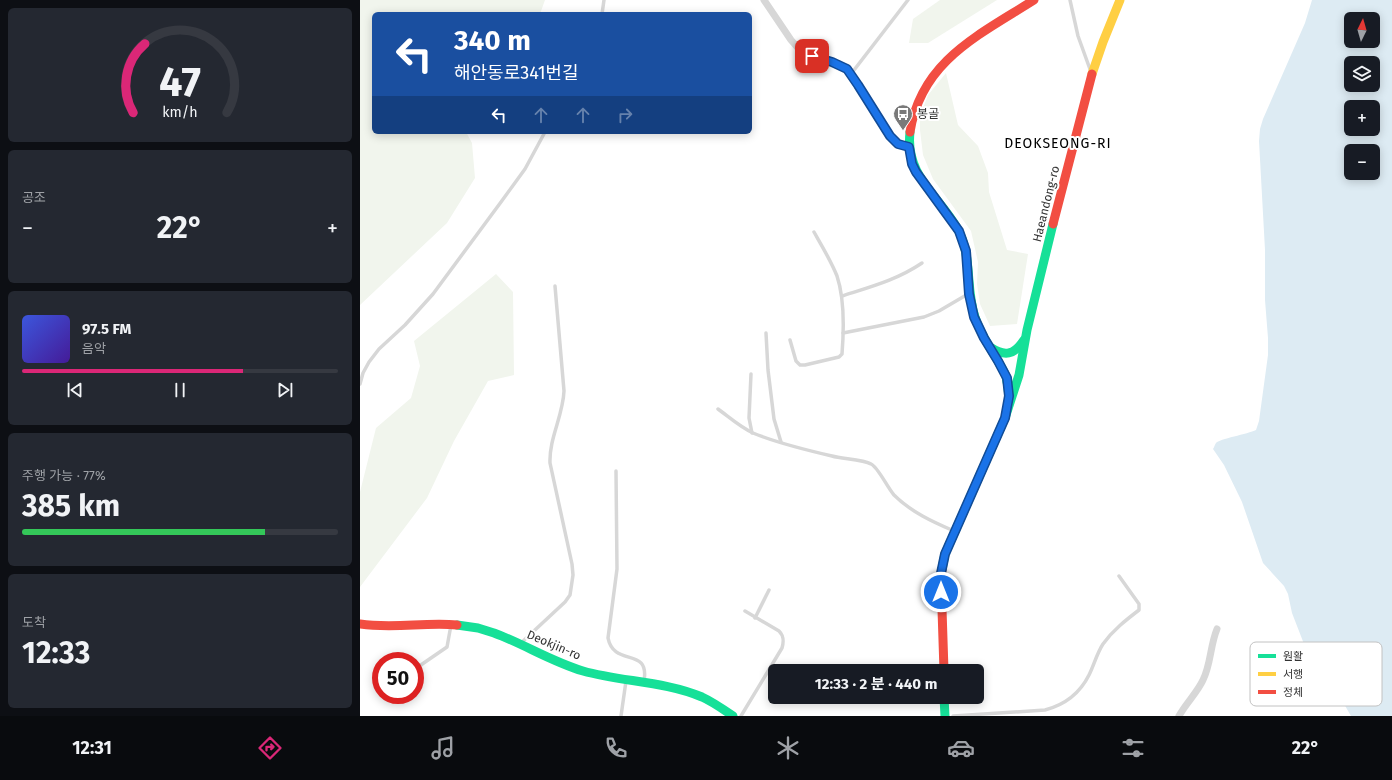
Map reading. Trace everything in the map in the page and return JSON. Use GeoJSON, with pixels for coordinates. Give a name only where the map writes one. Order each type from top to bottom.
{"type":"FeatureCollection","features":[{"type":"Feature","properties":{"kind":"street"},"geometry":{"type":"LineString","coordinates":[[764,0],[798,48],[841,66],[851,74],[890,136],[898,144],[909,147]]}},
{"type":"Feature","properties":{"kind":"street","name":"Haeandong-ro"},"geometry":{"type":"LineString","coordinates":[[1005,418],[1009,396],[1007,378],[978,328],[974,317],[969,294],[966,251],[959,231],[916,172],[912,164],[909,147],[911,125],[916,106],[938,69],[968,43],[1034,0]]}},
{"type":"Feature","properties":{"kind":"street","name":"Haeandong-ro"},"geometry":{"type":"LineString","coordinates":[[944,664],[940,578],[945,554],[1005,418],[1018,375],[1046,252],[1092,75],[1103,42],[1120,0]]}},
{"type":"Feature","properties":{"kind":"street"},"geometry":{"type":"LineString","coordinates":[[989,347],[996,352],[1004,354],[1010,353],[1021,346],[1026,337]]}},
{"type":"Feature","properties":{"kind":"street","name":"Deokjin-ro"},"geometry":{"type":"LineString","coordinates":[[360,624],[380,626],[451,624],[475,627],[521,644],[557,661],[582,670],[626,680],[671,687],[702,697],[714,702],[733,716]]}},
{"type":"Feature","properties":{"kind":"street"},"geometry":{"type":"LineString","coordinates":[[1178,716],[1185,704],[1198,689],[1208,669],[1213,640],[1217,629]]}},
{"type":"Feature","properties":{"kind":"street"},"geometry":{"type":"LineString","coordinates":[[944,704],[945,716]]}},
{"type":"Feature","properties":{"kind":"lane"},"geometry":{"type":"LineString","coordinates":[[602,12],[604,0]]}},
{"type":"Feature","properties":{"kind":"lane"},"geometry":{"type":"LineString","coordinates":[[851,74],[908,0]]}},
{"type":"Feature","properties":{"kind":"lane"},"geometry":{"type":"LineString","coordinates":[[1070,0],[1078,36],[1092,75]]}},
{"type":"Feature","properties":{"kind":"lane"},"geometry":{"type":"LineString","coordinates":[[360,384],[363,373],[379,349],[405,325],[433,294],[501,202],[525,169],[544,134]]}},
{"type":"Feature","properties":{"kind":"lane"},"geometry":{"type":"LineString","coordinates":[[790,340],[796,361],[800,365],[838,358],[842,354],[842,296],[836,275],[814,232]]}},
{"type":"Feature","properties":{"kind":"lane"},"geometry":{"type":"LineString","coordinates":[[842,296],[886,282],[909,272],[922,263]]}},
{"type":"Feature","properties":{"kind":"lane"},"geometry":{"type":"LineString","coordinates":[[521,644],[565,602],[570,595],[572,586],[570,552],[550,463],[550,447],[563,402],[564,391],[555,286]]}},
{"type":"Feature","properties":{"kind":"lane"},"geometry":{"type":"LineString","coordinates":[[843,333],[939,312],[969,294]]}},
{"type":"Feature","properties":{"kind":"lane"},"geometry":{"type":"LineString","coordinates":[[766,333],[768,370],[774,419],[781,442]]}},
{"type":"Feature","properties":{"kind":"lane"},"geometry":{"type":"LineString","coordinates":[[751,374],[749,418],[752,432]]}},
{"type":"Feature","properties":{"kind":"lane"},"geometry":{"type":"LineString","coordinates":[[718,409],[738,424],[752,432],[781,442],[832,456],[870,463],[875,467],[885,484],[902,502],[930,520],[954,531]]}},
{"type":"Feature","properties":{"kind":"lane"},"geometry":{"type":"LineString","coordinates":[[616,471],[617,569],[608,638],[609,645],[613,650],[641,662],[646,672],[644,682]]}},
{"type":"Feature","properties":{"kind":"lane"},"geometry":{"type":"LineString","coordinates":[[953,716],[1032,711],[1053,708],[1074,696],[1081,689],[1089,676],[1103,645],[1121,624],[1139,610],[1139,604],[1119,576]]}},
{"type":"Feature","properties":{"kind":"lane"},"geometry":{"type":"LineString","coordinates":[[755,618],[769,590]]}},
{"type":"Feature","properties":{"kind":"lane"},"geometry":{"type":"LineString","coordinates":[[741,716],[782,648],[784,642],[783,635],[779,631],[744,612]]}},
{"type":"Feature","properties":{"kind":"lane"},"geometry":{"type":"LineString","coordinates":[[424,663],[447,647],[451,624]]}},
{"type":"Feature","properties":{"kind":"lane"},"geometry":{"type":"LineString","coordinates":[[621,716],[626,680]]}},
{"type":"Feature","properties":{"kind":"lane"},"geometry":{"type":"LineString","coordinates":[[1032,711],[1034,716]]}},
{"type":"Feature","properties":{"kind":"shaded area"},"geometry":{"type":"Polygon","coordinates":[[[360,0],[545,0],[541,12],[372,12],[372,134],[467,134],[472,143],[475,178],[447,223],[360,305],[360,0]]]}},
{"type":"Feature","properties":{"kind":"shaded area"},"geometry":{"type":"Polygon","coordinates":[[[940,0],[997,0],[928,43],[909,43],[913,19],[940,0]]]}},
{"type":"Feature","properties":{"kind":"shaded area"},"geometry":{"type":"Polygon","coordinates":[[[1312,0],[1392,0],[1392,716],[1351,716],[1345,706],[1382,706],[1382,642],[1303,642],[1292,613],[1288,594],[1284,586],[1263,563],[1242,502],[1224,465],[1213,449],[1218,441],[1256,430],[1259,421],[1268,355],[1265,300],[1265,250],[1259,141],[1260,129],[1305,23],[1312,0]]]}},
{"type":"Feature","properties":{"kind":"shaded area"},"geometry":{"type":"Polygon","coordinates":[[[946,73],[958,125],[978,146],[988,173],[989,192],[1007,250],[1028,254],[1017,324],[990,326],[980,304],[977,284],[978,262],[971,231],[933,179],[923,155],[920,116],[928,95],[946,73]]]}},
{"type":"Feature","properties":{"kind":"shaded area"},"geometry":{"type":"Polygon","coordinates":[[[496,274],[513,292],[514,375],[488,381],[454,441],[427,498],[360,587],[360,492],[376,428],[411,398],[420,366],[414,341],[496,274]]]}},
{"type":"Feature","properties":{"kind":"traffic: fast"},"geometry":{"type":"LineString","coordinates":[[910,132],[910,147],[918,173],[924,184],[949,216],[962,238],[967,260],[970,295],[975,317],[985,340],[1006,376],[1009,398]]}},
{"type":"Feature","properties":{"kind":"traffic: fast"},"geometry":{"type":"LineString","coordinates":[[942,569],[945,554],[1005,418],[1019,375],[1027,330],[1053,224]]}},
{"type":"Feature","properties":{"kind":"traffic: fast"},"geometry":{"type":"LineString","coordinates":[[990,347],[1000,352],[1009,353],[1017,349],[1024,340]]}},
{"type":"Feature","properties":{"kind":"traffic: fast"},"geometry":{"type":"LineString","coordinates":[[457,625],[478,628],[494,633],[560,663],[583,671],[688,692],[710,701],[733,716]]}},
{"type":"Feature","properties":{"kind":"traffic: fast"},"geometry":{"type":"LineString","coordinates":[[944,704],[945,716]]}},
{"type":"Feature","properties":{"kind":"traffic: slow"},"geometry":{"type":"LineString","coordinates":[[1092,74],[1120,0]]}},
{"type":"Feature","properties":{"kind":"traffic: jam"},"geometry":{"type":"LineString","coordinates":[[910,132],[916,107],[926,86],[940,68],[973,38],[1034,0]]}},
{"type":"Feature","properties":{"kind":"traffic: jam"},"geometry":{"type":"LineString","coordinates":[[1053,224],[1092,74]]}},
{"type":"Feature","properties":{"kind":"traffic: jam"},"geometry":{"type":"LineString","coordinates":[[942,569],[944,664]]}},
{"type":"Feature","properties":{"kind":"traffic: jam"},"geometry":{"type":"LineString","coordinates":[[360,624],[385,626],[433,624],[457,625]]}},
{"type":"Feature","properties":{"kind":"place","name":"봉골"},"geometry":{"type":"Point","coordinates":[903,131]}},
{"type":"Feature","properties":{"kind":"district","name":"DEOKSEONG-RI"},"geometry":{"type":"Point","coordinates":[1058,143]}},
{"type":"Feature","properties":{"kind":"route"},"geometry":{"type":"LineString","coordinates":[[812,56],[832,62],[847,69],[890,136],[898,144],[909,147],[912,164],[916,172],[959,231],[966,251],[969,294],[974,317],[978,328],[1007,378],[1009,396],[1005,418],[945,554],[940,578],[941,592]]}}]}
